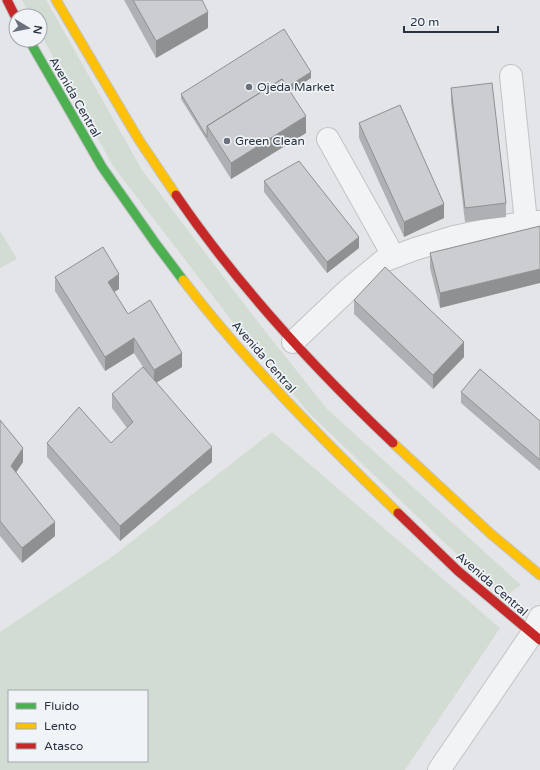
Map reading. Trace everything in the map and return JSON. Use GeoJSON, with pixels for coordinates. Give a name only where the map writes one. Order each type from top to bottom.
{"type":"FeatureCollection","features":[{"type":"Feature","properties":{"kind":"street"},"geometry":{"type":"LineString","coordinates":[[56,0],[139,140],[191,217],[227,266],[293,342],[357,408],[491,534],[540,575]]}},
{"type":"Feature","properties":{"kind":"street","name":"Avenida Central"},"geometry":{"type":"LineString","coordinates":[[34,48],[102,167],[151,238],[196,298],[261,374],[326,443],[458,571],[537,630]]}},
{"type":"Feature","properties":{"kind":"street"},"geometry":{"type":"LineString","coordinates":[[293,342],[349,289],[383,261],[454,237],[533,222],[511,76]]}},
{"type":"Feature","properties":{"kind":"street"},"geometry":{"type":"LineString","coordinates":[[328,139],[394,257]]}},
{"type":"Feature","properties":{"kind":"street"},"geometry":{"type":"LineString","coordinates":[[439,770],[537,630]]}},
{"type":"Feature","properties":{"kind":"shaded area"},"geometry":{"type":"Polygon","coordinates":[[[22,0],[46,0],[142,170],[254,317],[327,409],[521,585],[508,594],[491,587],[309,413],[239,330],[113,166],[48,48],[48,8],[26,8],[22,0]]]}},
{"type":"Feature","properties":{"kind":"shaded area"},"geometry":{"type":"Polygon","coordinates":[[[0,231],[17,259],[0,268],[0,231]]]}},
{"type":"Feature","properties":{"kind":"shaded area"},"geometry":{"type":"Polygon","coordinates":[[[272,432],[500,628],[405,770],[0,770],[0,632],[113,556],[272,432]]]}},
{"type":"Feature","properties":{"kind":"building"},"geometry":{"type":"Polygon","coordinates":[[[133,0],[202,0],[208,12],[156,41],[133,0]]]}},
{"type":"Feature","properties":{"kind":"building","name":"Ojeda Market"},"geometry":{"type":"Polygon","coordinates":[[[284,29],[311,72],[287,87],[282,79],[207,126],[207,137],[181,94],[284,29]]]}},
{"type":"Feature","properties":{"kind":"building"},"geometry":{"type":"Polygon","coordinates":[[[282,79],[306,116],[231,163],[207,126],[282,79]]]}},
{"type":"Feature","properties":{"kind":"building"},"geometry":{"type":"Polygon","coordinates":[[[492,83],[506,203],[465,208],[451,88],[492,83]]]}},
{"type":"Feature","properties":{"kind":"building"},"geometry":{"type":"Polygon","coordinates":[[[400,105],[444,204],[404,222],[359,123],[400,105]]]}},
{"type":"Feature","properties":{"kind":"building"},"geometry":{"type":"Polygon","coordinates":[[[299,161],[359,237],[327,262],[264,181],[299,161]]]}},
{"type":"Feature","properties":{"kind":"building"},"geometry":{"type":"Polygon","coordinates":[[[540,226],[540,269],[440,293],[430,253],[540,226]]]}},
{"type":"Feature","properties":{"kind":"building"},"geometry":{"type":"Polygon","coordinates":[[[103,247],[119,274],[108,282],[128,314],[150,300],[182,353],[154,370],[134,338],[105,357],[55,277],[103,247]]]}},
{"type":"Feature","properties":{"kind":"building"},"geometry":{"type":"Polygon","coordinates":[[[385,267],[464,342],[433,375],[354,300],[385,267]]]}},
{"type":"Feature","properties":{"kind":"building"},"geometry":{"type":"Polygon","coordinates":[[[143,367],[212,447],[120,526],[47,443],[79,407],[111,443],[133,422],[112,394],[143,367]]]}},
{"type":"Feature","properties":{"kind":"building"},"geometry":{"type":"Polygon","coordinates":[[[480,369],[540,421],[540,460],[461,392],[480,369]]]}},
{"type":"Feature","properties":{"kind":"building"},"geometry":{"type":"Polygon","coordinates":[[[0,420],[23,448],[11,466],[55,522],[22,548],[0,521],[0,420]]]}},
{"type":"Feature","properties":{"kind":"traffic: fast"},"geometry":{"type":"LineString","coordinates":[[34,48],[102,167],[183,280]]}},
{"type":"Feature","properties":{"kind":"traffic: slow"},"geometry":{"type":"LineString","coordinates":[[56,0],[139,140],[176,195]]}},
{"type":"Feature","properties":{"kind":"traffic: slow"},"geometry":{"type":"LineString","coordinates":[[183,280],[233,342],[286,401],[398,513]]}},
{"type":"Feature","properties":{"kind":"traffic: slow"},"geometry":{"type":"LineString","coordinates":[[393,443],[491,534],[540,575]]}},
{"type":"Feature","properties":{"kind":"traffic: jam"},"geometry":{"type":"LineString","coordinates":[[7,0],[11,8]]}},
{"type":"Feature","properties":{"kind":"traffic: jam"},"geometry":{"type":"LineString","coordinates":[[176,195],[225,261],[278,325],[334,385],[393,443]]}},
{"type":"Feature","properties":{"kind":"traffic: jam"},"geometry":{"type":"LineString","coordinates":[[398,513],[458,571],[540,640]]}},
{"type":"Feature","properties":{"kind":"place","name":"Ojeda Market"},"geometry":{"type":"Point","coordinates":[249,87]}},
{"type":"Feature","properties":{"kind":"place","name":"Green Clean"},"geometry":{"type":"Point","coordinates":[227,141]}}]}
